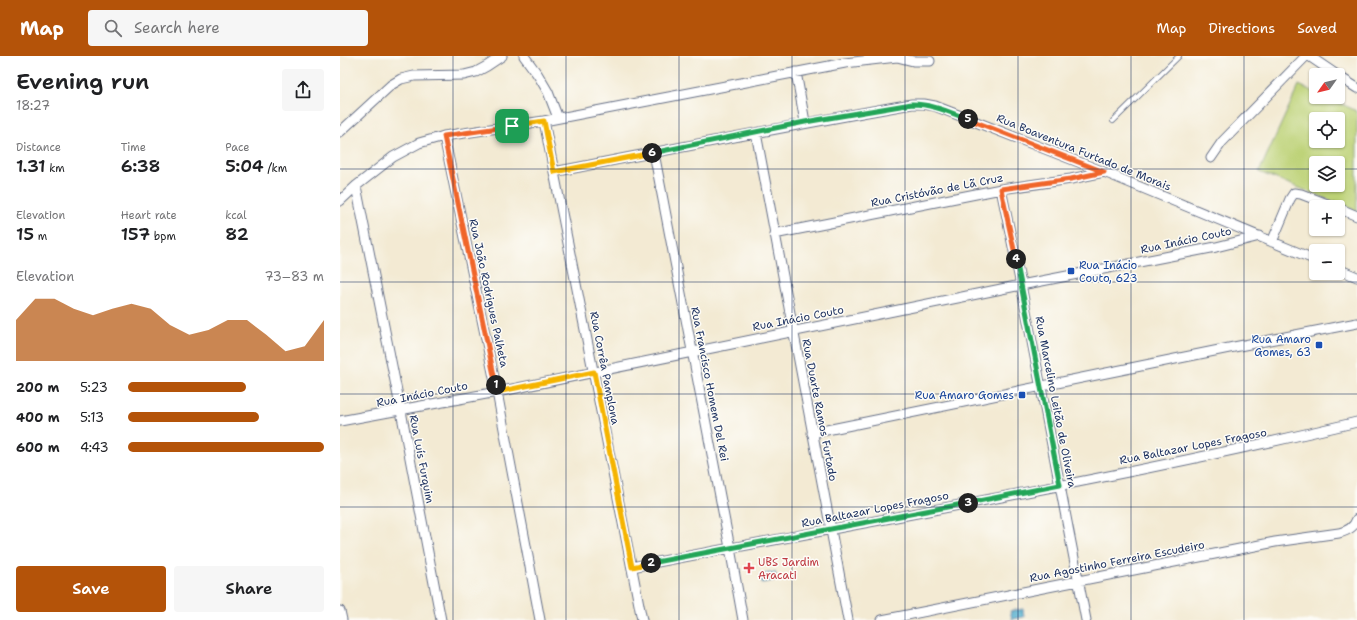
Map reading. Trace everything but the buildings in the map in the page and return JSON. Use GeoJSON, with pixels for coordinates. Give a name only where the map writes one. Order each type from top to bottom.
{"type":"FeatureCollection","features":[{"type":"Feature","properties":{"kind":"street"},"geometry":{"type":"LineString","coordinates":[[340,132],[391,85],[401,79],[414,76],[464,75],[476,72],[502,56]]}},
{"type":"Feature","properties":{"kind":"street"},"geometry":{"type":"LineString","coordinates":[[524,56],[548,92],[558,118]]}},
{"type":"Feature","properties":{"kind":"street"},"geometry":{"type":"LineString","coordinates":[[1211,158],[1222,142],[1306,56]]}},
{"type":"Feature","properties":{"kind":"street"},"geometry":{"type":"LineString","coordinates":[[1309,56],[1327,68]]}},
{"type":"Feature","properties":{"kind":"street"},"geometry":{"type":"LineString","coordinates":[[340,201],[356,186],[393,157],[419,143],[444,136],[544,121],[845,63],[897,57],[930,61]]}},
{"type":"Feature","properties":{"kind":"street"},"geometry":{"type":"LineString","coordinates":[[796,72],[805,122]]}},
{"type":"Feature","properties":{"kind":"street"},"geometry":{"type":"LineString","coordinates":[[1345,80],[1357,88]]}},
{"type":"Feature","properties":{"kind":"street","name":"Rua Boaventura Furtado de Morais"},"geometry":{"type":"LineString","coordinates":[[554,172],[756,133],[805,122],[912,104],[924,104],[935,106],[976,121],[1104,172],[1309,257]]}},
{"type":"Feature","properties":{"kind":"street","name":"Rua Corrêa Pamplona"},"geometry":{"type":"LineString","coordinates":[[544,121],[642,620]]}},
{"type":"Feature","properties":{"kind":"street","name":"Rua Duarte Ramos Furtado"},"geometry":{"type":"LineString","coordinates":[[756,133],[848,620]]}},
{"type":"Feature","properties":{"kind":"street","name":"Rua João Rodrigues Palheta"},"geometry":{"type":"LineString","coordinates":[[444,136],[497,392],[540,620]]}},
{"type":"Feature","properties":{"kind":"street","name":"Rua Francisco Homem Del Rei"},"geometry":{"type":"LineString","coordinates":[[654,152],[730,548],[742,620]]}},
{"type":"Feature","properties":{"kind":"street","name":"Rua Cristóvão de Lã Cruz"},"geometry":{"type":"LineString","coordinates":[[774,234],[1001,189],[1071,179],[1104,172]]}},
{"type":"Feature","properties":{"kind":"street","name":"Rua Luís Furquim"},"geometry":{"type":"LineString","coordinates":[[356,186],[441,620]]}},
{"type":"Feature","properties":{"kind":"street","name":"Rua Marcelino Leitão de Oliveira"},"geometry":{"type":"LineString","coordinates":[[1001,189],[1086,620]]}},
{"type":"Feature","properties":{"kind":"street"},"geometry":{"type":"LineString","coordinates":[[1272,242],[1290,198],[1294,193],[1317,200]]}},
{"type":"Feature","properties":{"kind":"street"},"geometry":{"type":"LineString","coordinates":[[1345,211],[1357,216]]}},
{"type":"Feature","properties":{"kind":"street","name":"Rua Inácio Couto"},"geometry":{"type":"LineString","coordinates":[[340,422],[497,392],[1209,248],[1260,236]]}},
{"type":"Feature","properties":{"kind":"street"},"geometry":{"type":"LineString","coordinates":[[1345,272],[1357,277]]}},
{"type":"Feature","properties":{"kind":"street"},"geometry":{"type":"LineString","coordinates":[[812,433],[1357,323]]}},
{"type":"Feature","properties":{"kind":"street","name":"Rua Baltazar Lopes Fragoso"},"geometry":{"type":"LineString","coordinates":[[632,567],[831,530],[1252,447],[1357,422]]}},
{"type":"Feature","properties":{"kind":"street","name":"Rua Agostinho Ferreira Escudeiro"},"geometry":{"type":"LineString","coordinates":[[882,620],[1275,542],[1339,533],[1348,531],[1356,522]]}},
{"type":"Feature","properties":{"kind":"street"},"geometry":{"type":"LineString","coordinates":[[340,610],[342,620]]}},
{"type":"Feature","properties":{"kind":"lane"},"geometry":{"type":"LineString","coordinates":[[1113,121],[1179,56]]}},
{"type":"Feature","properties":{"kind":"green space"},"geometry":{"type":"Polygon","coordinates":[[[1299,85],[1309,90],[1309,104],[1342,104],[1357,111],[1357,211],[1345,206],[1345,200],[1329,200],[1309,192],[1345,192],[1345,156],[1309,156],[1309,192],[1259,172],[1299,85]]]}},
{"type":"Feature","properties":{"kind":"water"},"geometry":{"type":"Polygon","coordinates":[[[775,572],[777,580],[762,583],[760,575],[775,572]]]}},
{"type":"Feature","properties":{"kind":"water"},"geometry":{"type":"Polygon","coordinates":[[[1023,609],[1024,617],[1012,619],[1010,611],[1023,609]]]}},
{"type":"Feature","properties":{"kind":"place","name":"Rua Inácio Couto, 623"},"geometry":{"type":"Point","coordinates":[1071,271]}},
{"type":"Feature","properties":{"kind":"place","name":"Rua Amaro Gomes, 63"},"geometry":{"type":"Point","coordinates":[1319,345]}},
{"type":"Feature","properties":{"kind":"place","name":"Rua Amaro Gomes"},"geometry":{"type":"Point","coordinates":[1022,395]}},
{"type":"Feature","properties":{"kind":"place","name":"UBS Jardim Aracati"},"geometry":{"type":"Point","coordinates":[749,568]}},
{"type":"Feature","properties":{"kind":"route"},"geometry":{"type":"LineString","coordinates":[[912,104],[924,104],[935,106],[989,126],[1104,172],[1071,179],[1001,189],[1060,485],[632,567],[594,372],[497,392],[444,136],[512,126],[544,121],[554,172],[756,133],[805,122],[912,104]]}}]}
